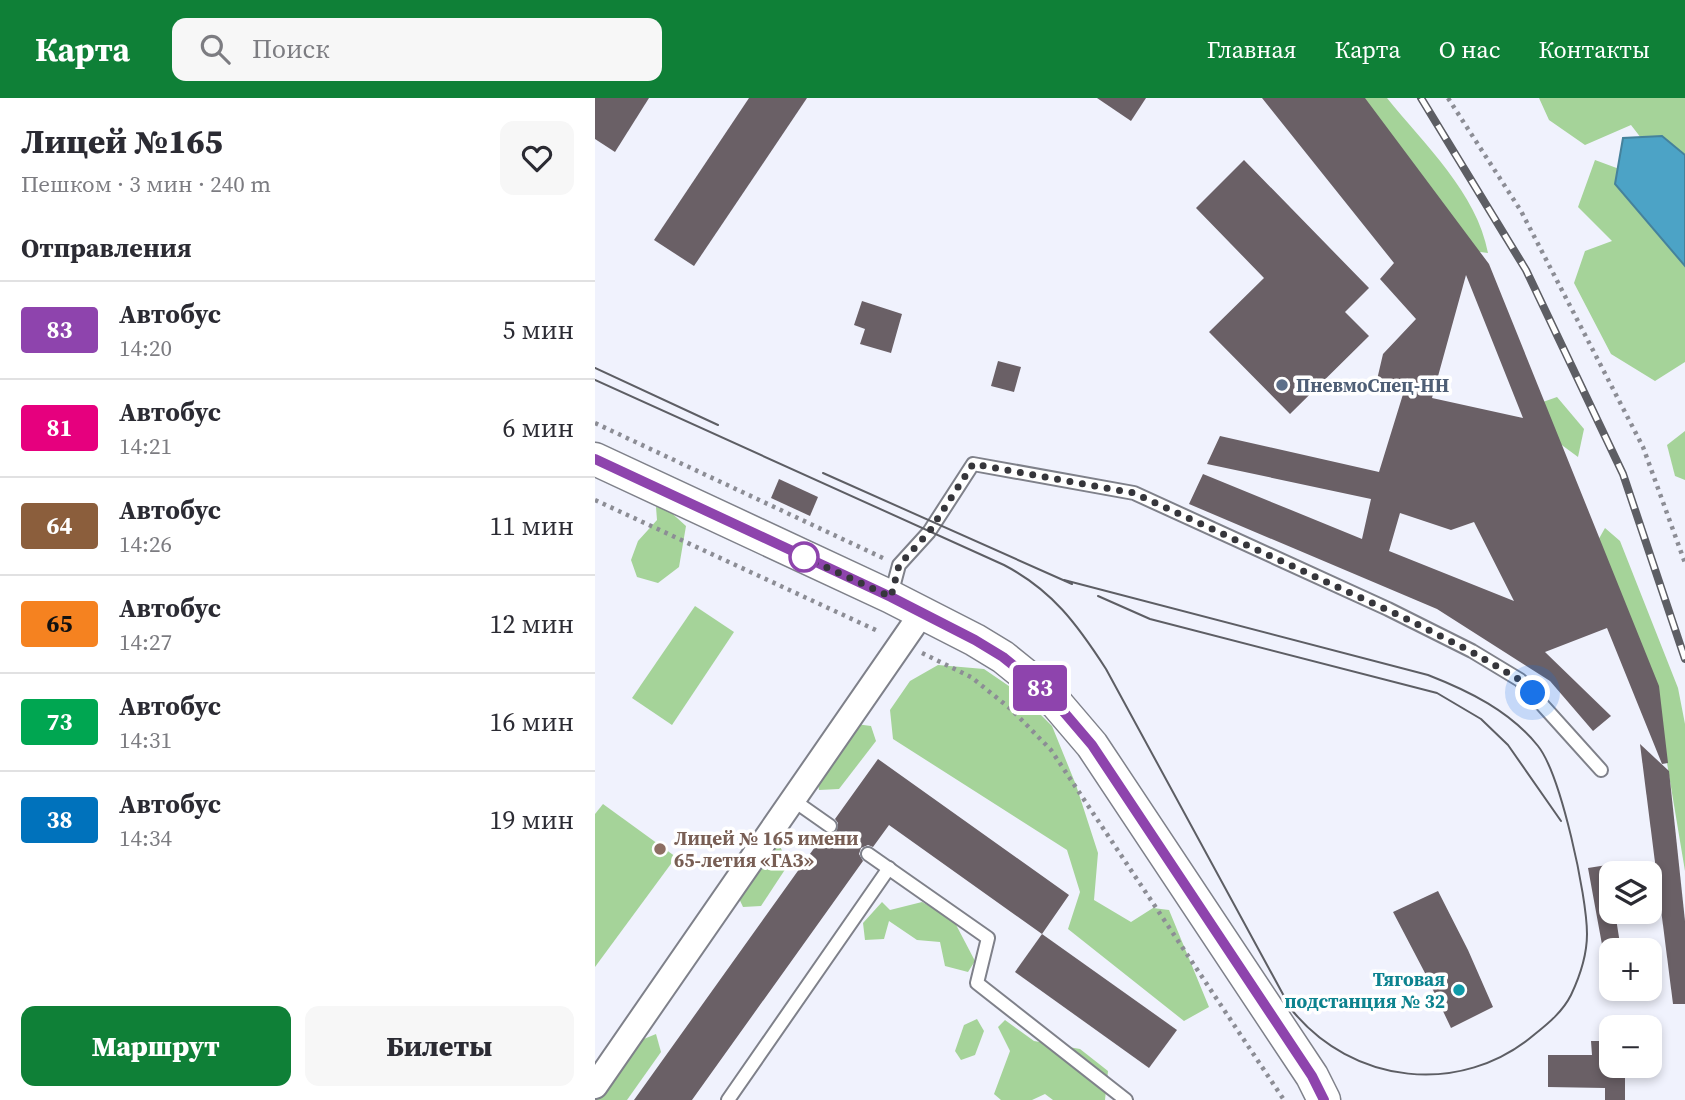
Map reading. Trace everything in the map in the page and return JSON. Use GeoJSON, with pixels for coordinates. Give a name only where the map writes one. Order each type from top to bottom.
{"type":"FeatureCollection","features":[{"type":"Feature","properties":{"kind":"street"},"geometry":{"type":"LineString","coordinates":[[595,459],[922,613],[1003,657],[1057,704],[1092,745],[1312,1076],[1324,1100]]}},
{"type":"Feature","properties":{"kind":"street"},"geometry":{"type":"LineString","coordinates":[[595,1086],[922,613]]}},
{"type":"Feature","properties":{"kind":"lane"},"geometry":{"type":"LineString","coordinates":[[891,597],[899,565],[929,532],[973,464],[1134,493],[1388,609],[1520,680],[1601,771]]}},
{"type":"Feature","properties":{"kind":"lane"},"geometry":{"type":"LineString","coordinates":[[793,800],[830,826]]}},
{"type":"Feature","properties":{"kind":"lane"},"geometry":{"type":"LineString","coordinates":[[868,854],[988,938],[977,983],[1126,1100]]}},
{"type":"Feature","properties":{"kind":"lane"},"geometry":{"type":"LineString","coordinates":[[728,1100],[889,868]]}},
{"type":"Feature","properties":{"kind":"path"},"geometry":{"type":"LineString","coordinates":[[1448,98],[1521,211],[1643,447],[1685,563]]}},
{"type":"Feature","properties":{"kind":"path"},"geometry":{"type":"LineString","coordinates":[[595,424],[899,565]]}},
{"type":"Feature","properties":{"kind":"path"},"geometry":{"type":"LineString","coordinates":[[595,500],[902,642],[971,677],[1012,710],[1051,750],[1284,1100]]}},
{"type":"Feature","properties":{"kind":"green space"},"geometry":{"type":"Polygon","coordinates":[[[1357,98],[1387,98],[1432,151],[1473,210],[1488,253],[1473,251],[1357,98]]]}},
{"type":"Feature","properties":{"kind":"green space"},"geometry":{"type":"Polygon","coordinates":[[[1539,98],[1685,98],[1685,195],[1631,125],[1585,145],[1549,120],[1539,98]]]}},
{"type":"Feature","properties":{"kind":"green space"},"geometry":{"type":"Polygon","coordinates":[[[1595,160],[1649,180],[1685,235],[1685,362],[1655,381],[1611,354],[1574,283],[1585,251],[1612,241],[1578,207],[1595,160]]]}},
{"type":"Feature","properties":{"kind":"green space"},"geometry":{"type":"Polygon","coordinates":[[[1557,397],[1584,429],[1578,457],[1555,440],[1540,403],[1557,397]]]}},
{"type":"Feature","properties":{"kind":"green space"},"geometry":{"type":"Polygon","coordinates":[[[1685,431],[1685,480],[1675,476],[1667,445],[1685,431]]]}},
{"type":"Feature","properties":{"kind":"green space"},"geometry":{"type":"Polygon","coordinates":[[[656,507],[666,508],[686,526],[679,567],[658,583],[637,577],[631,560],[638,541],[657,520],[656,507]]]}},
{"type":"Feature","properties":{"kind":"green space"},"geometry":{"type":"Polygon","coordinates":[[[1605,528],[1620,541],[1678,688],[1685,724],[1685,871],[1654,685],[1596,544],[1605,528]]]}},
{"type":"Feature","properties":{"kind":"green space"},"geometry":{"type":"Polygon","coordinates":[[[695,606],[734,632],[672,725],[632,698],[695,606]]]}},
{"type":"Feature","properties":{"kind":"green space"},"geometry":{"type":"Polygon","coordinates":[[[938,665],[984,669],[1019,693],[1052,726],[1076,785],[1098,853],[1094,900],[1131,922],[1153,908],[1169,910],[1209,1007],[1184,1021],[1068,929],[1080,892],[1067,850],[893,739],[890,710],[910,681],[938,665]]]}},
{"type":"Feature","properties":{"kind":"green space"},"geometry":{"type":"Polygon","coordinates":[[[856,724],[871,726],[876,741],[839,789],[819,790],[817,778],[856,724]]]}},
{"type":"Feature","properties":{"kind":"green space"},"geometry":{"type":"Polygon","coordinates":[[[603,804],[676,857],[595,967],[595,814],[603,804]]]}},
{"type":"Feature","properties":{"kind":"green space"},"geometry":{"type":"Polygon","coordinates":[[[780,846],[788,865],[761,906],[743,907],[736,892],[764,848],[780,846]]]}},
{"type":"Feature","properties":{"kind":"green space"},"geometry":{"type":"Polygon","coordinates":[[[882,902],[890,910],[922,902],[953,919],[975,961],[968,972],[945,966],[940,942],[917,940],[889,921],[884,939],[865,940],[863,923],[882,902]]]}},
{"type":"Feature","properties":{"kind":"green space"},"geometry":{"type":"Polygon","coordinates":[[[977,1019],[984,1031],[975,1055],[961,1060],[955,1051],[964,1025],[977,1019]]]}},
{"type":"Feature","properties":{"kind":"green space"},"geometry":{"type":"Polygon","coordinates":[[[1005,1020],[1034,1041],[1080,1049],[1108,1071],[1105,1100],[1053,1100],[1045,1094],[1032,1100],[1001,1100],[994,1094],[1010,1051],[998,1027],[1005,1020]]]}},
{"type":"Feature","properties":{"kind":"green space"},"geometry":{"type":"Polygon","coordinates":[[[656,1034],[661,1052],[627,1100],[595,1100],[634,1043],[656,1034]]]}},
{"type":"Feature","properties":{"kind":"water"},"geometry":{"type":"Polygon","coordinates":[[[1662,136],[1685,155],[1685,266],[1615,184],[1623,138],[1662,136]]]}},
{"type":"Feature","properties":{"kind":"building"},"geometry":{"type":"Polygon","coordinates":[[[595,98],[649,98],[615,152],[595,139],[595,98]]]}},
{"type":"Feature","properties":{"kind":"building"},"geometry":{"type":"Polygon","coordinates":[[[749,98],[807,98],[694,266],[654,240],[749,98]]]}},
{"type":"Feature","properties":{"kind":"building"},"geometry":{"type":"Polygon","coordinates":[[[1097,98],[1146,98],[1131,121],[1097,98]]]}},
{"type":"Feature","properties":{"kind":"building"},"geometry":{"type":"Polygon","coordinates":[[[1262,98],[1365,98],[1489,264],[1659,686],[1668,763],[1662,764],[1607,628],[1545,652],[1611,716],[1593,731],[1550,681],[1437,609],[1189,504],[1203,474],[1362,539],[1371,499],[1207,464],[1220,436],[1379,472],[1404,391],[1376,384],[1383,354],[1416,319],[1380,279],[1394,263],[1262,98]],[[1466,275],[1432,398],[1523,418],[1466,275]],[[1400,513],[1389,551],[1514,601],[1474,522],[1451,530],[1400,513]]]}},
{"type":"Feature","properties":{"kind":"building"},"geometry":{"type":"Polygon","coordinates":[[[1244,160],[1369,288],[1345,312],[1369,336],[1290,414],[1209,332],[1264,278],[1196,208],[1244,160]]]}},
{"type":"Feature","properties":{"kind":"building"},"geometry":{"type":"Polygon","coordinates":[[[862,301],[902,314],[891,353],[860,344],[865,329],[854,325],[862,301]]]}},
{"type":"Feature","properties":{"kind":"building"},"geometry":{"type":"Polygon","coordinates":[[[998,361],[1021,367],[1014,392],[991,386],[998,361]]]}},
{"type":"Feature","properties":{"kind":"building"},"geometry":{"type":"Polygon","coordinates":[[[779,479],[818,497],[810,516],[771,498],[779,479]]]}},
{"type":"Feature","properties":{"kind":"building"},"geometry":{"type":"Polygon","coordinates":[[[1640,744],[1669,771],[1685,921],[1685,1004],[1673,1004],[1662,917],[1662,861],[1655,861],[1640,744]]]}},
{"type":"Feature","properties":{"kind":"building"},"geometry":{"type":"Polygon","coordinates":[[[878,759],[1069,895],[1042,934],[889,825],[873,847],[868,845],[861,848],[859,854],[863,861],[692,1100],[634,1100],[825,833],[833,834],[837,830],[838,823],[835,819],[878,759]]]}},
{"type":"Feature","properties":{"kind":"building"},"geometry":{"type":"Polygon","coordinates":[[[1599,866],[1599,924],[1617,924],[1619,938],[1601,938],[1588,868],[1599,866]]]}},
{"type":"Feature","properties":{"kind":"building"},"geometry":{"type":"Polygon","coordinates":[[[1438,891],[1493,1007],[1451,1028],[1393,912],[1438,891]]]}},
{"type":"Feature","properties":{"kind":"building"},"geometry":{"type":"Polygon","coordinates":[[[1042,934],[1177,1030],[1149,1068],[1015,972],[1042,934]]]}},
{"type":"Feature","properties":{"kind":"building"},"geometry":{"type":"Polygon","coordinates":[[[1591,1041],[1599,1041],[1599,1078],[1625,1078],[1625,1100],[1605,1100],[1605,1088],[1548,1087],[1548,1055],[1592,1055],[1591,1041]]]}},
{"type":"Feature","properties":{"kind":"tram line"},"geometry":{"type":"LineString","coordinates":[[595,368],[718,425]]}},
{"type":"Feature","properties":{"kind":"tram line"},"geometry":{"type":"LineString","coordinates":[[595,380],[1004,565],[1050,597],[1085,637],[1106,669],[1291,1009],[1316,1034],[1344,1054],[1375,1067],[1408,1074],[1441,1074],[1474,1067],[1506,1054],[1535,1034],[1560,1011],[1571,995],[1584,958],[1587,934],[1583,893],[1564,808],[1547,761],[1538,746],[1515,722],[1488,703],[1428,675],[1064,580]]}},
{"type":"Feature","properties":{"kind":"tram line"},"geometry":{"type":"LineString","coordinates":[[823,473],[1072,584]]}},
{"type":"Feature","properties":{"kind":"tram line"},"geometry":{"type":"LineString","coordinates":[[1098,596],[1150,619],[1437,693],[1481,719],[1508,745],[1561,821]]}},
{"type":"Feature","properties":{"kind":"railway"},"geometry":{"type":"LineString","coordinates":[[1421,98],[1526,270],[1623,474],[1685,659]]}},
{"type":"Feature","properties":{"kind":"bus line","name":"83"},"geometry":{"type":"LineString","coordinates":[[595,459],[891,597],[975,640],[1003,657],[1029,678],[1057,704],[1092,745],[1312,1076],[1324,1100]]}},
{"type":"Feature","properties":{"kind":"place","name":"ПневмоСпец-НН"},"geometry":{"type":"Point","coordinates":[1282,385]}},
{"type":"Feature","properties":{"kind":"place","name":"Лицей № 165 имени 65-летия «ГАЗ»"},"geometry":{"type":"Point","coordinates":[660,849]}},
{"type":"Feature","properties":{"kind":"place","name":"Тяговая подстанция № 32"},"geometry":{"type":"Point","coordinates":[1459,990]}},
{"type":"Feature","properties":{"kind":"route"},"geometry":{"type":"LineString","coordinates":[[804,557],[891,597],[899,565],[929,532],[973,464],[1134,493],[1388,609],[1472,652],[1520,680],[1533,693]]}}]}
